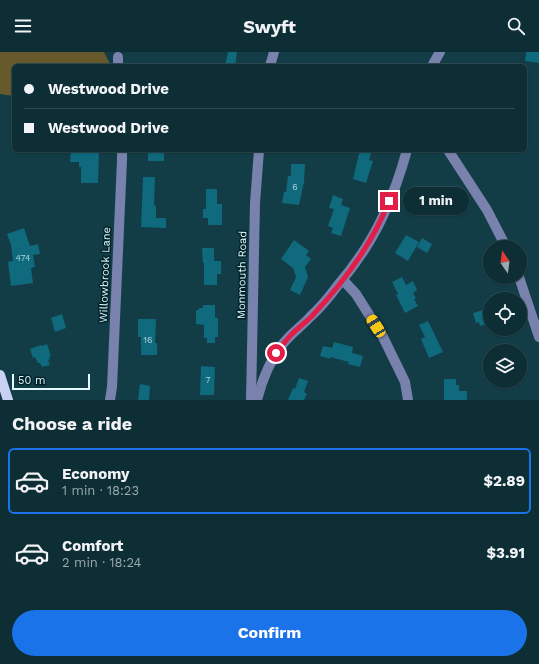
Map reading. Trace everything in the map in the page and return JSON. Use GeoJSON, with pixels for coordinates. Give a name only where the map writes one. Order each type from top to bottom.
{"type":"FeatureCollection","features":[{"type":"Feature","properties":{"kind":"main road"},"geometry":{"type":"LineString","coordinates":[[0,375],[8,400]]}},
{"type":"Feature","properties":{"kind":"street"},"geometry":{"type":"LineString","coordinates":[[271,64],[274,52]]}},
{"type":"Feature","properties":{"kind":"street"},"geometry":{"type":"LineString","coordinates":[[433,64],[440,52]]}},
{"type":"Feature","properties":{"kind":"street","name":"Willowbrook Lane"},"geometry":{"type":"LineString","coordinates":[[110,400],[113,380],[122,152]]}},
{"type":"Feature","properties":{"kind":"street","name":"Monmouth Road"},"geometry":{"type":"LineString","coordinates":[[251,400],[255,203],[258,152]]}},
{"type":"Feature","properties":{"kind":"street"},"geometry":{"type":"LineString","coordinates":[[257,400],[265,374],[280,348],[343,280],[370,240],[383,216],[406,152]]}},
{"type":"Feature","properties":{"kind":"street"},"geometry":{"type":"LineString","coordinates":[[449,152],[487,210],[502,240]]}},
{"type":"Feature","properties":{"kind":"street"},"geometry":{"type":"LineString","coordinates":[[343,280],[356,294],[382,337],[405,382],[408,400]]}},
{"type":"Feature","properties":{"kind":"street"},"geometry":{"type":"LineString","coordinates":[[521,284],[539,337]]}},
{"type":"Feature","properties":{"kind":"shaded area"},"geometry":{"type":"Polygon","coordinates":[[[0,52],[104,52],[110,64],[12,64],[12,96],[0,94],[0,52]]]}},
{"type":"Feature","properties":{"kind":"building"},"geometry":{"type":"Polygon","coordinates":[[[228,52],[237,52],[235,64],[225,64],[228,52]]]}},
{"type":"Feature","properties":{"kind":"building"},"geometry":{"type":"Polygon","coordinates":[[[526,52],[539,52],[539,63],[525,61],[526,52]]]}},
{"type":"Feature","properties":{"kind":"building"},"geometry":{"type":"Polygon","coordinates":[[[71,152],[99,152],[98,183],[81,183],[81,167],[79,167],[79,162],[70,162],[71,152]]]}},
{"type":"Feature","properties":{"kind":"building"},"geometry":{"type":"Polygon","coordinates":[[[148,152],[164,152],[164,161],[148,161],[148,152]]]}},
{"type":"Feature","properties":{"kind":"building"},"geometry":{"type":"Polygon","coordinates":[[[360,152],[371,152],[369,160],[373,161],[366,183],[353,179],[360,152]]]}},
{"type":"Feature","properties":{"kind":"building"},"geometry":{"type":"Polygon","coordinates":[[[291,164],[305,164],[304,182],[299,205],[282,203],[284,192],[286,192],[288,176],[291,176],[291,164]]]}},
{"type":"Feature","properties":{"kind":"building"},"geometry":{"type":"Polygon","coordinates":[[[143,177],[155,177],[154,205],[156,206],[156,218],[166,218],[166,228],[141,227],[143,177]]]}},
{"type":"Feature","properties":{"kind":"building"},"geometry":{"type":"Polygon","coordinates":[[[206,189],[217,189],[217,204],[222,204],[222,225],[208,225],[208,218],[203,218],[203,209],[206,209],[206,189]]]}},
{"type":"Feature","properties":{"kind":"building"},"geometry":{"type":"Polygon","coordinates":[[[333,195],[343,199],[341,205],[350,208],[341,236],[331,233],[333,228],[328,226],[334,209],[329,208],[333,195]]]}},
{"type":"Feature","properties":{"kind":"building"},"geometry":{"type":"Polygon","coordinates":[[[24,228],[30,246],[38,244],[40,254],[33,255],[35,267],[31,268],[33,283],[11,286],[8,262],[13,261],[11,245],[7,234],[24,228]]]}},
{"type":"Feature","properties":{"kind":"building"},"geometry":{"type":"Polygon","coordinates":[[[406,235],[419,242],[408,261],[395,253],[406,235]]]}},
{"type":"Feature","properties":{"kind":"building"},"geometry":{"type":"Polygon","coordinates":[[[422,238],[432,244],[427,253],[417,247],[422,238]]]}},
{"type":"Feature","properties":{"kind":"building"},"geometry":{"type":"Polygon","coordinates":[[[294,240],[309,251],[306,255],[311,259],[305,267],[308,277],[300,295],[290,290],[296,277],[293,268],[281,259],[294,240]]]}},
{"type":"Feature","properties":{"kind":"building"},"geometry":{"type":"Polygon","coordinates":[[[202,248],[214,248],[214,261],[221,261],[221,274],[217,274],[217,285],[204,285],[202,248]]]}},
{"type":"Feature","properties":{"kind":"building"},"geometry":{"type":"Polygon","coordinates":[[[402,277],[406,285],[413,281],[417,290],[413,293],[416,298],[414,299],[418,306],[405,313],[396,295],[398,294],[392,282],[402,277]]]}},
{"type":"Feature","properties":{"kind":"building"},"geometry":{"type":"Polygon","coordinates":[[[203,305],[215,305],[215,318],[218,318],[218,337],[215,337],[215,343],[207,343],[207,338],[204,338],[204,325],[196,324],[196,310],[203,308],[203,305]]]}},
{"type":"Feature","properties":{"kind":"building"},"geometry":{"type":"Polygon","coordinates":[[[483,310],[483,325],[480,326],[479,322],[476,323],[473,313],[483,310]]]}},
{"type":"Feature","properties":{"kind":"building"},"geometry":{"type":"Polygon","coordinates":[[[62,314],[66,328],[55,332],[51,318],[62,314]]]}},
{"type":"Feature","properties":{"kind":"building"},"geometry":{"type":"Polygon","coordinates":[[[138,319],[156,319],[155,343],[157,343],[157,355],[141,355],[141,337],[138,337],[138,319]]]}},
{"type":"Feature","properties":{"kind":"building"},"geometry":{"type":"Polygon","coordinates":[[[428,321],[443,352],[429,358],[421,339],[425,337],[419,325],[428,321]]]}},
{"type":"Feature","properties":{"kind":"building"},"geometry":{"type":"Polygon","coordinates":[[[334,342],[353,347],[352,353],[363,356],[360,367],[348,364],[349,362],[320,356],[323,346],[332,348],[334,342]]]}},
{"type":"Feature","properties":{"kind":"building"},"geometry":{"type":"Polygon","coordinates":[[[47,344],[51,356],[48,360],[50,365],[42,367],[35,357],[33,358],[30,349],[47,344]]]}},
{"type":"Feature","properties":{"kind":"building"},"geometry":{"type":"Polygon","coordinates":[[[201,366],[215,367],[214,395],[200,395],[201,366]]]}},
{"type":"Feature","properties":{"kind":"building"},"geometry":{"type":"Polygon","coordinates":[[[299,378],[308,381],[304,392],[307,394],[304,400],[288,400],[293,388],[295,389],[299,378]]]}},
{"type":"Feature","properties":{"kind":"building"},"geometry":{"type":"Polygon","coordinates":[[[444,379],[456,379],[456,385],[459,385],[459,391],[467,391],[467,400],[444,400],[444,379]]]}},
{"type":"Feature","properties":{"kind":"building"},"geometry":{"type":"Polygon","coordinates":[[[140,384],[150,386],[149,400],[138,400],[140,384]]]}},
{"type":"Feature","properties":{"kind":"route"},"geometry":{"type":"LineString","coordinates":[[276,353],[343,280],[377,228],[389,201]]}}]}
